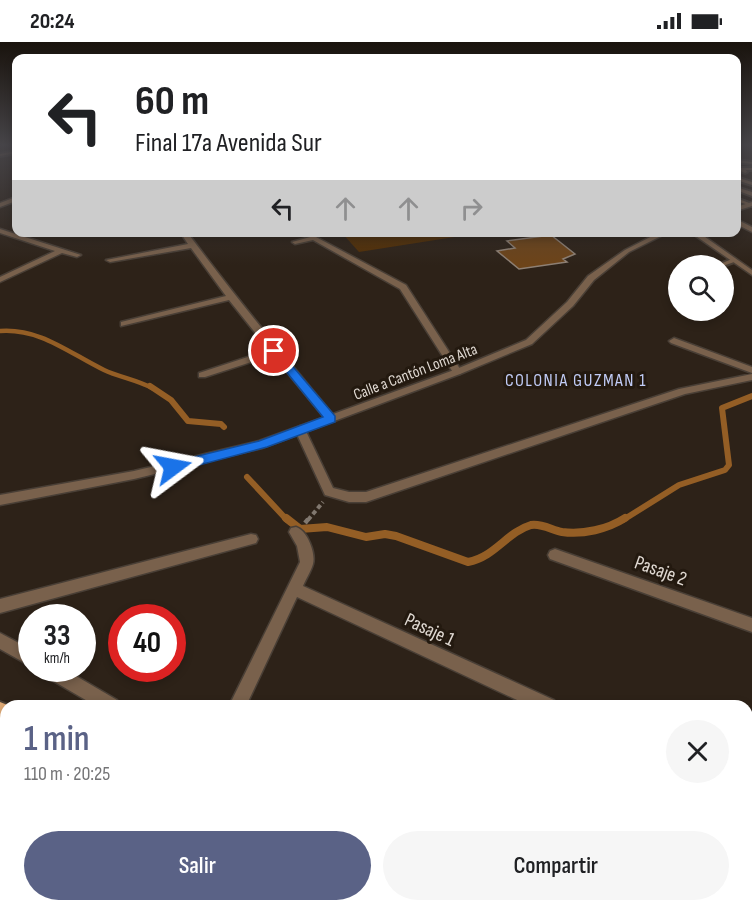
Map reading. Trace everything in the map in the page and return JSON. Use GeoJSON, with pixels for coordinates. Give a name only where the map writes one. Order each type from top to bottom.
{"type":"FeatureCollection","features":[{"type":"Feature","properties":{"kind":"street"},"geometry":{"type":"LineString","coordinates":[[20,237],[77,255]]}},
{"type":"Feature","properties":{"kind":"street"},"geometry":{"type":"LineString","coordinates":[[187,237],[231,297],[331,419]]}},
{"type":"Feature","properties":{"kind":"street","name":"Calle a Cantón Loma Alta"},"geometry":{"type":"LineString","coordinates":[[0,500],[212,458],[300,430],[457,372],[529,342],[570,304],[591,278],[627,251],[656,237]]}},
{"type":"Feature","properties":{"kind":"street"},"geometry":{"type":"LineString","coordinates":[[700,237],[724,255]]}},
{"type":"Feature","properties":{"kind":"street"},"geometry":{"type":"LineString","coordinates":[[295,242],[314,238],[403,287],[457,372]]}},
{"type":"Feature","properties":{"kind":"street"},"geometry":{"type":"LineString","coordinates":[[110,260],[194,245]]}},
{"type":"Feature","properties":{"kind":"street"},"geometry":{"type":"LineString","coordinates":[[0,280],[62,250]]}},
{"type":"Feature","properties":{"kind":"street"},"geometry":{"type":"LineString","coordinates":[[734,262],[752,273]]}},
{"type":"Feature","properties":{"kind":"street"},"geometry":{"type":"LineString","coordinates":[[124,324],[231,297]]}},
{"type":"Feature","properties":{"kind":"street"},"geometry":{"type":"LineString","coordinates":[[674,341],[752,370]]}},
{"type":"Feature","properties":{"kind":"street"},"geometry":{"type":"LineString","coordinates":[[202,375],[274,351]]}},
{"type":"Feature","properties":{"kind":"street"},"geometry":{"type":"LineString","coordinates":[[300,430],[329,492],[349,497],[377,496],[683,391],[752,377]]}},
{"type":"Feature","properties":{"kind":"street"},"geometry":{"type":"LineString","coordinates":[[240,700],[307,562],[304,546],[296,532]]}},
{"type":"Feature","properties":{"kind":"street"},"geometry":{"type":"LineString","coordinates":[[0,606],[251,539]]}},
{"type":"Feature","properties":{"kind":"street","name":"Pasaje 2"},"geometry":{"type":"LineString","coordinates":[[555,555],[752,626]]}},
{"type":"Feature","properties":{"kind":"street","name":"Pasaje 1"},"geometry":{"type":"LineString","coordinates":[[295,589],[535,700]]}},
{"type":"Feature","properties":{"kind":"street"},"geometry":{"type":"LineString","coordinates":[[0,640],[18,651]]}},
{"type":"Feature","properties":{"kind":"street"},"geometry":{"type":"LineString","coordinates":[[71,682],[101,700]]}},
{"type":"Feature","properties":{"kind":"path"},"geometry":{"type":"LineString","coordinates":[[296,532],[321,507]]}},
{"type":"Feature","properties":{"kind":"shaded area"},"geometry":{"type":"Polygon","coordinates":[[[346,237],[455,237],[359,252],[346,237]]]}},
{"type":"Feature","properties":{"kind":"building"},"geometry":{"type":"Polygon","coordinates":[[[554,237],[575,254],[563,259],[567,262],[519,269],[497,251],[515,248],[507,241],[554,237]]]}},
{"type":"Feature","properties":{"kind":"waterway"},"geometry":{"type":"LineString","coordinates":[[0,331],[28,333],[54,343],[104,370],[152,388]]}},
{"type":"Feature","properties":{"kind":"waterway"},"geometry":{"type":"LineString","coordinates":[[150,386],[171,400],[188,421],[221,424],[224,427]]}},
{"type":"Feature","properties":{"kind":"waterway"},"geometry":{"type":"LineString","coordinates":[[623,520],[679,485],[725,470],[729,465],[722,408],[752,396]]}},
{"type":"Feature","properties":{"kind":"waterway"},"geometry":{"type":"LineString","coordinates":[[247,477],[287,520]]}},
{"type":"Feature","properties":{"kind":"waterway"},"geometry":{"type":"LineString","coordinates":[[286,518],[300,529],[327,527],[366,537],[385,534],[396,536],[468,562],[486,555],[515,533],[531,525],[578,533],[603,528],[625,518]]}},
{"type":"Feature","properties":{"kind":"district","name":"COLONIA GUZMAN 1"},"geometry":{"type":"Point","coordinates":[576,380]}},
{"type":"Feature","properties":{"kind":"route"},"geometry":{"type":"LineString","coordinates":[[173,467],[262,444],[331,419],[274,351]]}}]}
